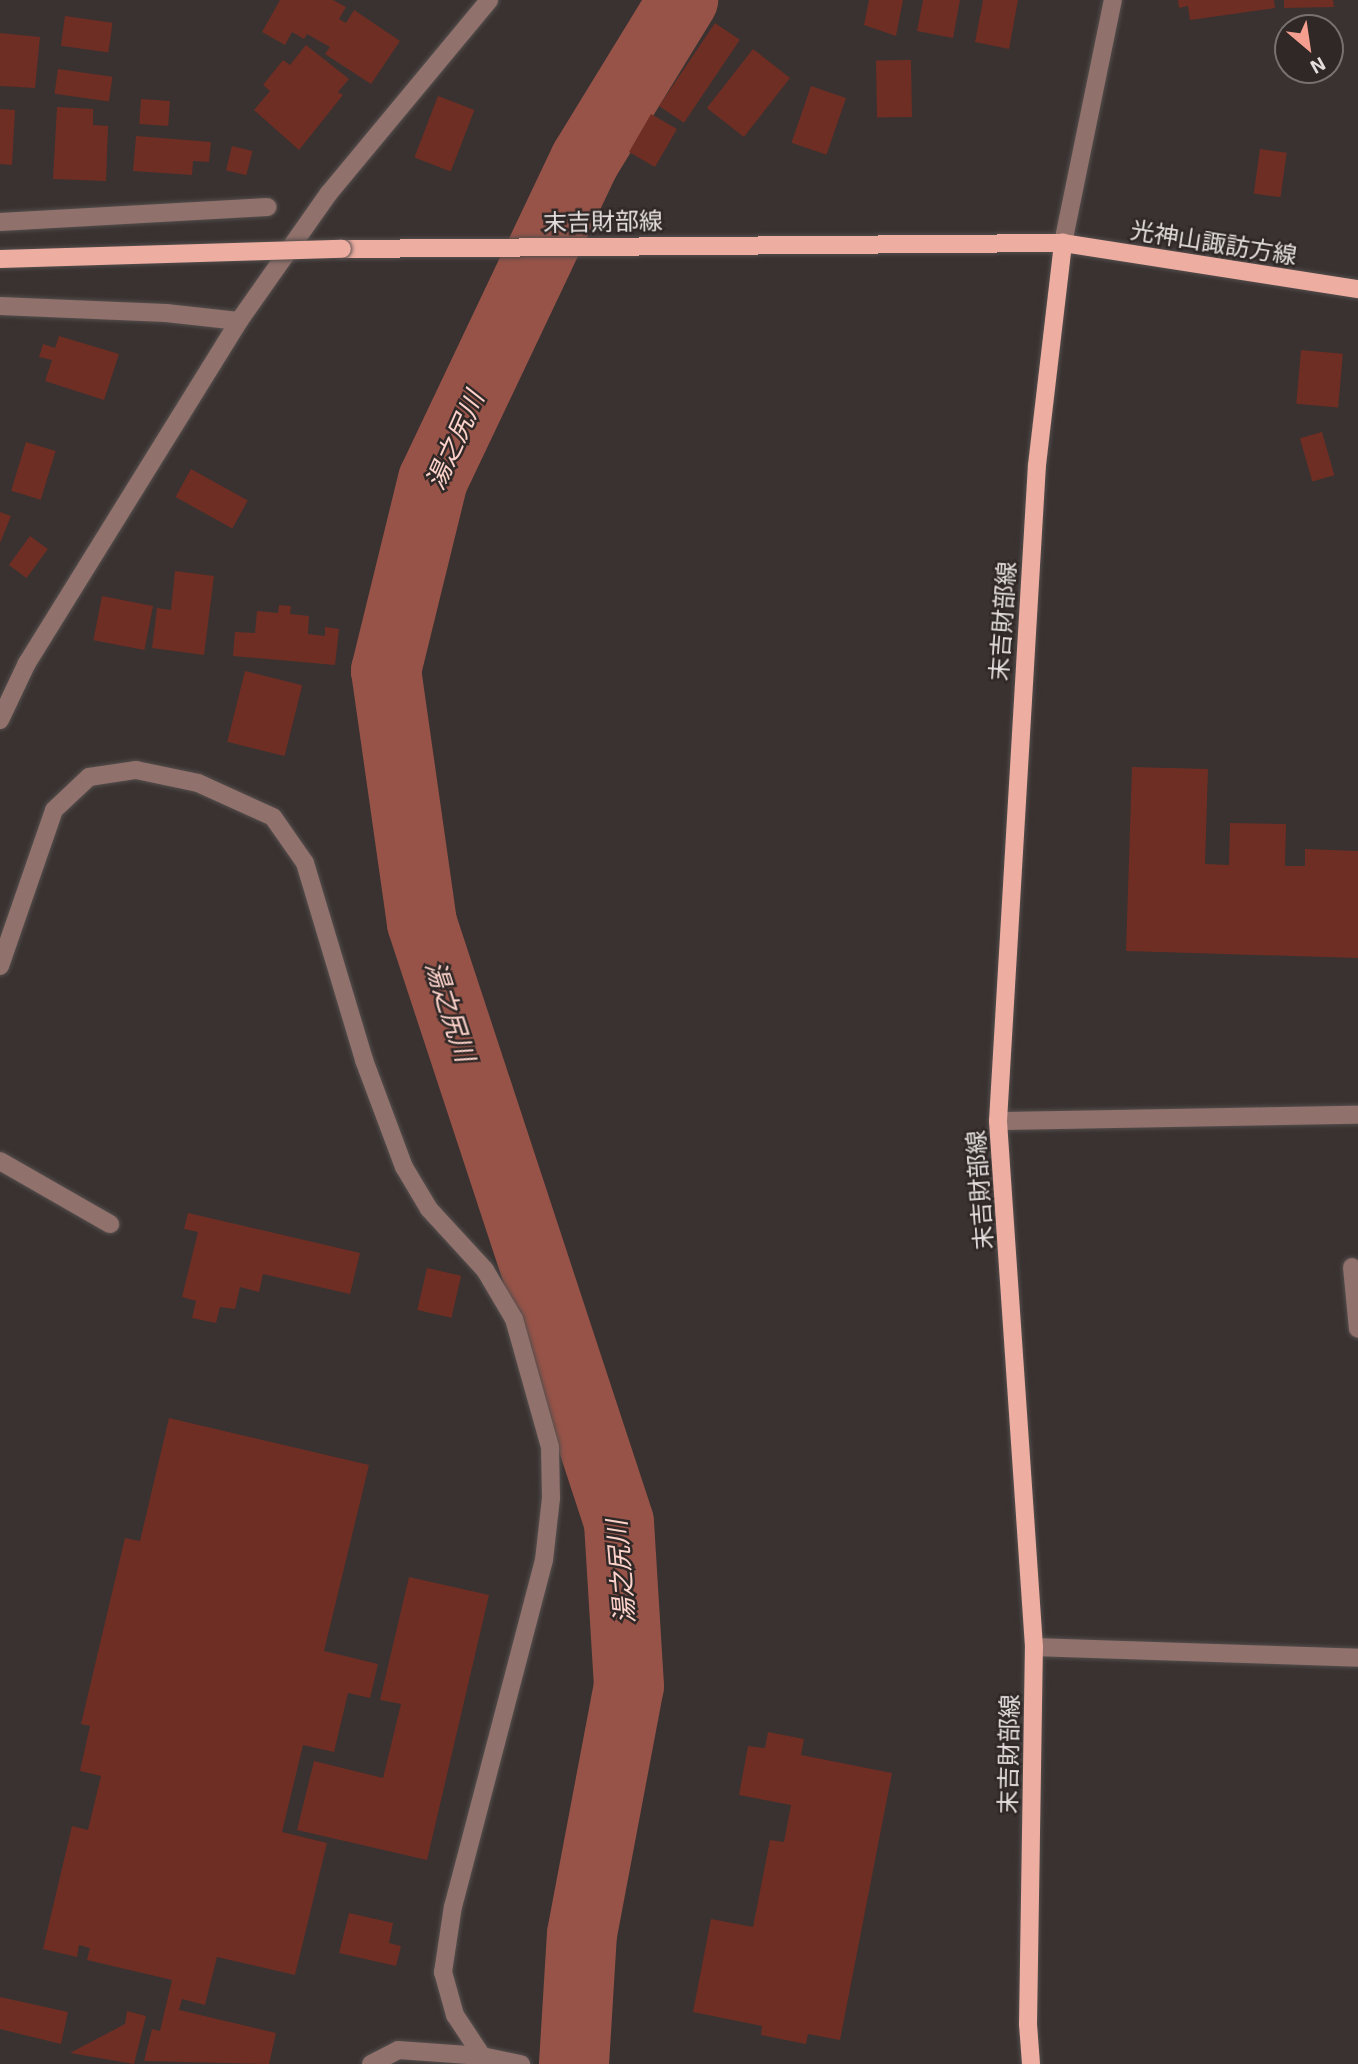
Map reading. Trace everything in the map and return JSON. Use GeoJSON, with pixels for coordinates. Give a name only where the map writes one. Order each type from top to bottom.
{"type":"FeatureCollection","features":[{"type":"Feature","properties":{"kind":"main road","name":"末吉財部線"},"geometry":{"type":"LineString","coordinates":[[0,258],[329,249],[1063,243],[1037,465],[998,1121],[1034,1647],[1028,2024],[1031,2064]]}},
{"type":"Feature","properties":{"kind":"main road","name":"光神山諏訪方線"},"geometry":{"type":"LineString","coordinates":[[1063,243],[1358,289]]}},
{"type":"Feature","properties":{"kind":"street"},"geometry":{"type":"LineString","coordinates":[[0,720],[27,663],[239,321],[329,193],[489,0]]}},
{"type":"Feature","properties":{"kind":"street"},"geometry":{"type":"LineString","coordinates":[[1063,243],[1113,0]]}},
{"type":"Feature","properties":{"kind":"street"},"geometry":{"type":"LineString","coordinates":[[0,222],[268,207]]}},
{"type":"Feature","properties":{"kind":"street"},"geometry":{"type":"LineString","coordinates":[[0,306],[166,313],[239,321]]}},
{"type":"Feature","properties":{"kind":"street"},"geometry":{"type":"LineString","coordinates":[[0,966],[54,810],[89,777],[136,770],[173,778],[253,804],[273,817],[305,863],[364,1060],[404,1167],[429,1209],[485,1270],[514,1319],[551,1447],[551,1498],[544,1560],[453,1906],[443,1972],[455,2015],[482,2056]]}},
{"type":"Feature","properties":{"kind":"street"},"geometry":{"type":"LineString","coordinates":[[998,1121],[1358,1115]]}},
{"type":"Feature","properties":{"kind":"street"},"geometry":{"type":"LineString","coordinates":[[0,1161],[110,1224]]}},
{"type":"Feature","properties":{"kind":"street"},"geometry":{"type":"LineString","coordinates":[[1352,1267],[1358,1329]]}},
{"type":"Feature","properties":{"kind":"street"},"geometry":{"type":"LineString","coordinates":[[1034,1647],[1358,1658]]}},
{"type":"Feature","properties":{"kind":"street"},"geometry":{"type":"LineString","coordinates":[[371,2064],[398,2050],[482,2056],[521,2064]]}},
{"type":"Feature","properties":{"kind":"building"},"geometry":{"type":"Polygon","coordinates":[[[280,0],[333,0],[346,7],[339,19],[346,23],[354,10],[400,41],[371,84],[325,54],[330,47],[307,34],[304,39],[292,32],[285,45],[262,32],[280,0]]]}},
{"type":"Feature","properties":{"kind":"building"},"geometry":{"type":"Polygon","coordinates":[[[869,0],[903,0],[896,36],[864,25],[869,0]]]}},
{"type":"Feature","properties":{"kind":"building"},"geometry":{"type":"Polygon","coordinates":[[[923,0],[960,0],[953,38],[917,31],[923,0]]]}},
{"type":"Feature","properties":{"kind":"building"},"geometry":{"type":"Polygon","coordinates":[[[983,0],[1018,0],[1009,49],[975,42],[983,0]]]}},
{"type":"Feature","properties":{"kind":"building"},"geometry":{"type":"Polygon","coordinates":[[[1178,0],[1274,0],[1275,8],[1190,20],[1188,6],[1179,8],[1178,0]]]}},
{"type":"Feature","properties":{"kind":"building"},"geometry":{"type":"Polygon","coordinates":[[[1284,0],[1333,0],[1334,7],[1284,8],[1284,0]]]}},
{"type":"Feature","properties":{"kind":"building"},"geometry":{"type":"Polygon","coordinates":[[[65,16],[113,23],[108,52],[61,46],[65,16]]]}},
{"type":"Feature","properties":{"kind":"building"},"geometry":{"type":"Polygon","coordinates":[[[715,23],[740,40],[684,123],[659,106],[715,23]]]}},
{"type":"Feature","properties":{"kind":"building"},"geometry":{"type":"Polygon","coordinates":[[[0,33],[40,37],[35,88],[0,86],[0,33]]]}},
{"type":"Feature","properties":{"kind":"building"},"geometry":{"type":"Polygon","coordinates":[[[306,45],[349,79],[338,92],[343,95],[299,150],[254,110],[270,91],[263,85],[283,60],[290,65],[306,45]]]}},
{"type":"Feature","properties":{"kind":"building"},"geometry":{"type":"Polygon","coordinates":[[[753,49],[790,78],[744,137],[707,108],[753,49]]]}},
{"type":"Feature","properties":{"kind":"building"},"geometry":{"type":"Polygon","coordinates":[[[911,60],[912,117],[877,118],[876,61],[911,60]]]}},
{"type":"Feature","properties":{"kind":"building"},"geometry":{"type":"Polygon","coordinates":[[[58,69],[112,77],[109,101],[55,94],[58,69]]]}},
{"type":"Feature","properties":{"kind":"building"},"geometry":{"type":"Polygon","coordinates":[[[811,86],[846,98],[826,155],[791,143],[811,86]]]}},
{"type":"Feature","properties":{"kind":"building"},"geometry":{"type":"Polygon","coordinates":[[[438,96],[474,110],[451,172],[414,158],[438,96]]]}},
{"type":"Feature","properties":{"kind":"building"},"geometry":{"type":"Polygon","coordinates":[[[141,99],[170,101],[168,126],[139,124],[141,99]]]}},
{"type":"Feature","properties":{"kind":"building"},"geometry":{"type":"Polygon","coordinates":[[[57,107],[93,109],[93,125],[108,126],[106,181],[53,179],[57,107]]]}},
{"type":"Feature","properties":{"kind":"building"},"geometry":{"type":"Polygon","coordinates":[[[0,109],[15,110],[12,165],[0,164],[0,109]]]}},
{"type":"Feature","properties":{"kind":"building"},"geometry":{"type":"Polygon","coordinates":[[[651,114],[677,129],[655,167],[629,152],[651,114]]]}},
{"type":"Feature","properties":{"kind":"building"},"geometry":{"type":"Polygon","coordinates":[[[136,136],[211,142],[209,162],[193,161],[192,175],[133,171],[136,136]]]}},
{"type":"Feature","properties":{"kind":"building"},"geometry":{"type":"Polygon","coordinates":[[[232,146],[252,151],[246,175],[226,170],[232,146]]]}},
{"type":"Feature","properties":{"kind":"building"},"geometry":{"type":"Polygon","coordinates":[[[1260,149],[1287,153],[1280,197],[1254,194],[1260,149]]]}},
{"type":"Feature","properties":{"kind":"building"},"geometry":{"type":"Polygon","coordinates":[[[59,336],[119,354],[104,400],[45,381],[52,360],[39,357],[43,344],[55,348],[59,336]]]}},
{"type":"Feature","properties":{"kind":"building"},"geometry":{"type":"Polygon","coordinates":[[[1301,350],[1343,354],[1338,407],[1296,404],[1301,350]]]}},
{"type":"Feature","properties":{"kind":"building"},"geometry":{"type":"Polygon","coordinates":[[[1322,432],[1334,475],[1312,482],[1300,438],[1322,432]]]}},
{"type":"Feature","properties":{"kind":"building"},"geometry":{"type":"Polygon","coordinates":[[[26,442],[56,451],[41,500],[11,491],[26,442]]]}},
{"type":"Feature","properties":{"kind":"building"},"geometry":{"type":"Polygon","coordinates":[[[191,469],[248,501],[232,529],[175,497],[191,469]]]}},
{"type":"Feature","properties":{"kind":"building"},"geometry":{"type":"Polygon","coordinates":[[[0,512],[11,516],[0,543],[0,512]]]}},
{"type":"Feature","properties":{"kind":"building"},"geometry":{"type":"Polygon","coordinates":[[[30,536],[48,549],[27,578],[9,565],[30,536]]]}},
{"type":"Feature","properties":{"kind":"building"},"geometry":{"type":"Polygon","coordinates":[[[175,571],[214,576],[204,655],[152,648],[157,608],[171,610],[175,571]]]}},
{"type":"Feature","properties":{"kind":"building"},"geometry":{"type":"Polygon","coordinates":[[[102,596],[153,606],[144,650],[93,640],[102,596]]]}},
{"type":"Feature","properties":{"kind":"building"},"geometry":{"type":"Polygon","coordinates":[[[279,605],[291,606],[290,614],[309,616],[308,634],[325,636],[325,627],[339,629],[335,665],[233,656],[235,632],[255,633],[257,611],[278,613],[279,605]]]}},
{"type":"Feature","properties":{"kind":"building"},"geometry":{"type":"Polygon","coordinates":[[[245,671],[302,685],[285,756],[227,742],[245,671]]]}},
{"type":"Feature","properties":{"kind":"building"},"geometry":{"type":"Polygon","coordinates":[[[1132,767],[1208,769],[1205,864],[1229,865],[1230,823],[1286,824],[1285,866],[1305,866],[1305,849],[1358,851],[1358,958],[1126,951],[1132,767]]]}},
{"type":"Feature","properties":{"kind":"building"},"geometry":{"type":"Polygon","coordinates":[[[188,1213],[360,1253],[350,1294],[263,1274],[259,1292],[240,1287],[235,1309],[220,1307],[216,1323],[192,1318],[196,1301],[182,1297],[198,1232],[184,1229],[188,1213]]]}},
{"type":"Feature","properties":{"kind":"building"},"geometry":{"type":"Polygon","coordinates":[[[427,1268],[461,1276],[451,1318],[417,1310],[427,1268]]]}},
{"type":"Feature","properties":{"kind":"building"},"geometry":{"type":"Polygon","coordinates":[[[169,1418],[369,1465],[324,1651],[378,1664],[370,1698],[348,1693],[334,1752],[303,1745],[282,1832],[327,1843],[295,1975],[217,1957],[205,2005],[182,1999],[179,2010],[276,2033],[269,2064],[144,2061],[152,2029],[160,2031],[172,1980],[87,1960],[90,1948],[79,1945],[77,1957],[43,1949],[72,1826],[88,1830],[101,1776],[80,1771],[90,1726],[81,1724],[125,1538],[140,1541],[169,1418]]]}},
{"type":"Feature","properties":{"kind":"building"},"geometry":{"type":"Polygon","coordinates":[[[409,1577],[489,1595],[427,1860],[297,1830],[314,1761],[383,1778],[401,1704],[380,1700],[409,1577]]]}},
{"type":"Feature","properties":{"kind":"building"},"geometry":{"type":"Polygon","coordinates":[[[768,1732],[804,1739],[801,1755],[892,1773],[840,2040],[808,2034],[806,2044],[761,2035],[762,2026],[693,2012],[711,1919],[753,1927],[770,1840],[784,1842],[791,1805],[739,1795],[748,1746],[765,1748],[768,1732]]]}},
{"type":"Feature","properties":{"kind":"building"},"geometry":{"type":"Polygon","coordinates":[[[349,1913],[393,1923],[389,1943],[401,1946],[396,1966],[339,1953],[349,1913]]]}},
{"type":"Feature","properties":{"kind":"building"},"geometry":{"type":"Polygon","coordinates":[[[0,1997],[68,2012],[61,2044],[0,2029],[0,1997]]]}},
{"type":"Feature","properties":{"kind":"building"},"geometry":{"type":"Polygon","coordinates":[[[127,2011],[146,2016],[134,2064],[70,2053],[125,2024],[127,2011]]]}},
{"type":"Feature","properties":{"kind":"waterway","name":"湯之尻川"},"geometry":{"type":"LineString","coordinates":[[574,2064],[582,1934],[629,1686],[619,1522],[422,923],[386,671],[433,480],[585,160],[683,0]]}}]}
